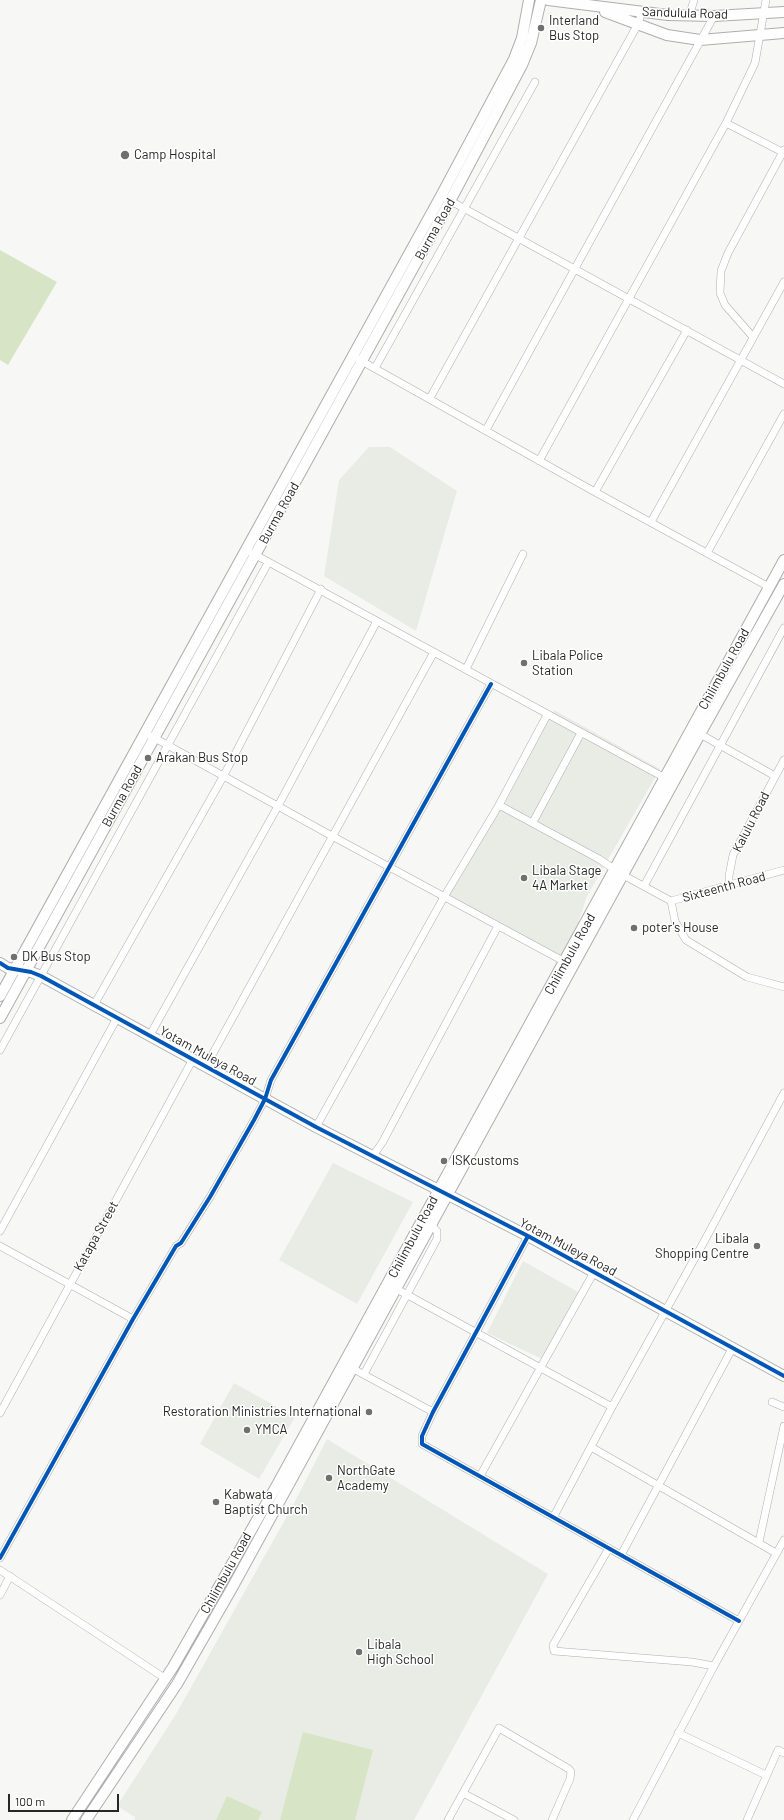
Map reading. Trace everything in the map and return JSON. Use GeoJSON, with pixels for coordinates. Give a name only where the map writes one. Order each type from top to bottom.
{"type":"FeatureCollection","features":[{"type":"Feature","properties":{"kind":"main road","name":"Burma Road"},"geometry":{"type":"LineString","coordinates":[[0,996],[14,969],[256,555],[363,361],[446,199],[514,59],[522,38],[529,0]]}},
{"type":"Feature","properties":{"kind":"main road","name":"Burma Road"},"geometry":{"type":"LineString","coordinates":[[0,1018],[246,550],[353,356],[446,199],[522,66],[531,43],[541,0]]}},
{"type":"Feature","properties":{"kind":"main road","name":"Sandulula Road"},"geometry":{"type":"LineString","coordinates":[[548,0],[570,1],[586,5],[667,35],[700,40],[784,33]]}},
{"type":"Feature","properties":{"kind":"main road","name":"Sandulula Road"},"geometry":{"type":"LineString","coordinates":[[586,5],[689,16],[784,12]]}},
{"type":"Feature","properties":{"kind":"main road","name":"Chilimbulu Road"},"geometry":{"type":"LineString","coordinates":[[392,1286],[448,1196],[619,873],[665,778],[784,560]]}},
{"type":"Feature","properties":{"kind":"main road","name":"Chilimbulu Road"},"geometry":{"type":"LineString","coordinates":[[86,1820],[177,1684],[232,1588],[348,1366],[392,1286],[438,1192],[565,962],[619,873],[782,590]]}},
{"type":"Feature","properties":{"kind":"main road","name":"Yotam Muleya Road"},"geometry":{"type":"LineString","coordinates":[[0,963],[14,969],[41,976],[372,1158],[528,1236],[784,1376]]}},
{"type":"Feature","properties":{"kind":"main road","name":"Chilimbulu Road"},"geometry":{"type":"LineString","coordinates":[[72,1820],[166,1679],[348,1366]]}},
{"type":"Feature","properties":{"kind":"street"},"geometry":{"type":"LineString","coordinates":[[689,16],[694,0]]}},
{"type":"Feature","properties":{"kind":"street"},"geometry":{"type":"LineString","coordinates":[[539,461],[726,123],[755,63],[761,36],[762,14],[766,0]]}},
{"type":"Feature","properties":{"kind":"street"},"geometry":{"type":"LineString","coordinates":[[430,398],[638,24],[642,12]]}},
{"type":"Feature","properties":{"kind":"street"},"geometry":{"type":"LineString","coordinates":[[486,430],[714,16]]}},
{"type":"Feature","properties":{"kind":"street"},"geometry":{"type":"LineString","coordinates":[[375,368],[463,208],[535,82]]}},
{"type":"Feature","properties":{"kind":"street"},"geometry":{"type":"LineString","coordinates":[[726,123],[784,152],[728,254],[721,271],[720,293],[725,305],[753,337]]}},
{"type":"Feature","properties":{"kind":"street"},"geometry":{"type":"LineString","coordinates":[[446,199],[784,384]]}},
{"type":"Feature","properties":{"kind":"street"},"geometry":{"type":"LineString","coordinates":[[651,522],[784,282]]}},
{"type":"Feature","properties":{"kind":"street"},"geometry":{"type":"LineString","coordinates":[[595,492],[687,330]]}},
{"type":"Feature","properties":{"kind":"street"},"geometry":{"type":"LineString","coordinates":[[353,356],[430,398],[539,461],[769,587]]}},
{"type":"Feature","properties":{"kind":"street"},"geometry":{"type":"LineString","coordinates":[[707,552],[784,414]]}},
{"type":"Feature","properties":{"kind":"street"},"geometry":{"type":"LineString","coordinates":[[246,550],[268,563],[321,589],[377,622],[665,778]]}},
{"type":"Feature","properties":{"kind":"street"},"geometry":{"type":"LineString","coordinates":[[466,670],[522,554]]}},
{"type":"Feature","properties":{"kind":"street"},"geometry":{"type":"LineString","coordinates":[[0,1050],[268,563]]}},
{"type":"Feature","properties":{"kind":"street"},"geometry":{"type":"LineString","coordinates":[[94,1005],[223,777],[321,589]]}},
{"type":"Feature","properties":{"kind":"street"},"geometry":{"type":"LineString","coordinates":[[150,1035],[278,806],[377,622]]}},
{"type":"Feature","properties":{"kind":"street"},"geometry":{"type":"LineString","coordinates":[[644,886],[719,745],[784,628]]}},
{"type":"Feature","properties":{"kind":"street"},"geometry":{"type":"LineString","coordinates":[[206,1066],[434,652]]}},
{"type":"Feature","properties":{"kind":"street"},"geometry":{"type":"LineString","coordinates":[[0,1558],[133,1319],[176,1246],[181,1243],[210,1197],[265,1099],[271,1080],[491,684]]}},
{"type":"Feature","properties":{"kind":"street"},"geometry":{"type":"LineString","coordinates":[[316,1127],[444,897],[499,805],[548,715]]}},
{"type":"Feature","properties":{"kind":"street"},"geometry":{"type":"LineString","coordinates":[[533,822],[581,733]]}},
{"type":"Feature","properties":{"kind":"street"},"geometry":{"type":"LineString","coordinates":[[700,734],[775,776]]}},
{"type":"Feature","properties":{"kind":"street"},"geometry":{"type":"LineString","coordinates":[[150,735],[223,777],[565,962]]}},
{"type":"Feature","properties":{"kind":"street","name":"Kalulu Road"},"geometry":{"type":"LineString","coordinates":[[729,886],[729,876],[733,855],[784,760]]}},
{"type":"Feature","properties":{"kind":"street","name":"Sixteenth Road"},"geometry":{"type":"LineString","coordinates":[[499,805],[533,822],[599,859],[619,873],[671,901],[784,870]]}},
{"type":"Feature","properties":{"kind":"street"},"geometry":{"type":"LineString","coordinates":[[671,901],[674,921],[686,940],[747,977],[784,987]]}},
{"type":"Feature","properties":{"kind":"street"},"geometry":{"type":"LineString","coordinates":[[372,1158],[382,1143],[498,926]]}},
{"type":"Feature","properties":{"kind":"street"},"geometry":{"type":"LineString","coordinates":[[0,1231],[118,1018]]}},
{"type":"Feature","properties":{"kind":"street","name":"Katapa Street"},"geometry":{"type":"LineString","coordinates":[[0,1413],[193,1059]]}},
{"type":"Feature","properties":{"kind":"street"},"geometry":{"type":"LineString","coordinates":[[554,1516],[784,1093]]}},
{"type":"Feature","properties":{"kind":"street"},"geometry":{"type":"LineString","coordinates":[[364,1374],[437,1239],[437,1230],[431,1225]]}},
{"type":"Feature","properties":{"kind":"street"},"geometry":{"type":"LineString","coordinates":[[528,1236],[433,1412],[422,1436],[422,1444],[554,1516],[739,1621]]}},
{"type":"Feature","properties":{"kind":"street"},"geometry":{"type":"LineString","coordinates":[[0,1246],[133,1319]]}},
{"type":"Feature","properties":{"kind":"street"},"geometry":{"type":"LineString","coordinates":[[480,1476],[594,1272]]}},
{"type":"Feature","properties":{"kind":"street"},"geometry":{"type":"LineString","coordinates":[[392,1286],[406,1296],[612,1407]]}},
{"type":"Feature","properties":{"kind":"street"},"geometry":{"type":"LineString","coordinates":[[621,1555],[733,1347]]}},
{"type":"Feature","properties":{"kind":"street"},"geometry":{"type":"LineString","coordinates":[[348,1366],[433,1412]]}},
{"type":"Feature","properties":{"kind":"street"},"geometry":{"type":"LineString","coordinates":[[772,1402],[784,1407]]}},
{"type":"Feature","properties":{"kind":"street"},"geometry":{"type":"LineString","coordinates":[[759,1542],[784,1426]]}},
{"type":"Feature","properties":{"kind":"street"},"geometry":{"type":"LineString","coordinates":[[591,1447],[776,1553]]}},
{"type":"Feature","properties":{"kind":"street"},"geometry":{"type":"LineString","coordinates":[[633,1820],[714,1666],[784,1540]]}},
{"type":"Feature","properties":{"kind":"street"},"geometry":{"type":"LineString","coordinates":[[609,1548],[553,1645],[554,1651],[692,1662],[714,1666]]}},
{"type":"Feature","properties":{"kind":"street"},"geometry":{"type":"LineString","coordinates":[[0,1570],[166,1679]]}},
{"type":"Feature","properties":{"kind":"street"},"geometry":{"type":"LineString","coordinates":[[0,1595],[10,1576]]}},
{"type":"Feature","properties":{"kind":"street"},"geometry":{"type":"LineString","coordinates":[[448,1820],[498,1728],[570,1769],[570,1779],[552,1820]]}},
{"type":"Feature","properties":{"kind":"street"},"geometry":{"type":"LineString","coordinates":[[678,1733],[766,1775]]}},
{"type":"Feature","properties":{"kind":"street"},"geometry":{"type":"LineString","coordinates":[[747,1820],[778,1750],[784,1753]]}},
{"type":"Feature","properties":{"kind":"street"},"geometry":{"type":"LineString","coordinates":[[464,1793],[514,1820]]}},
{"type":"Feature","properties":{"kind":"shaded area"},"geometry":{"type":"Polygon","coordinates":[[[369,447],[390,447],[457,491],[416,631],[324,576],[339,480],[369,447]]]}},
{"type":"Feature","properties":{"kind":"shaded area"},"geometry":{"type":"Polygon","coordinates":[[[554,710],[660,769],[587,896],[565,962],[444,897],[499,805],[503,807],[554,710]]]}},
{"type":"Feature","properties":{"kind":"shaded area"},"geometry":{"type":"Polygon","coordinates":[[[333,1163],[413,1202],[357,1304],[279,1260],[333,1163]]]}},
{"type":"Feature","properties":{"kind":"shaded area"},"geometry":{"type":"Polygon","coordinates":[[[523,1261],[578,1292],[544,1360],[487,1333],[523,1261]]]}},
{"type":"Feature","properties":{"kind":"shaded area","name":"YMCA"},"geometry":{"type":"Polygon","coordinates":[[[234,1383],[295,1417],[259,1479],[200,1444],[234,1383]]]}},
{"type":"Feature","properties":{"kind":"shaded area","name":"Libala High School"},"geometry":{"type":"Polygon","coordinates":[[[327,1439],[548,1574],[414,1820],[135,1820],[135,1817],[117,1806],[176,1714],[291,1509],[327,1439]]]}},
{"type":"Feature","properties":{"kind":"green space"},"geometry":{"type":"Polygon","coordinates":[[[0,250],[57,282],[8,365],[0,360],[0,250]]]}},
{"type":"Feature","properties":{"kind":"green space"},"geometry":{"type":"Polygon","coordinates":[[[303,1732],[373,1750],[355,1820],[280,1820],[303,1732]]]}},
{"type":"Feature","properties":{"kind":"green space"},"geometry":{"type":"Polygon","coordinates":[[[227,1796],[262,1812],[258,1820],[216,1820],[227,1796]]]}},
{"type":"Feature","properties":{"kind":"cycle path"},"geometry":{"type":"LineString","coordinates":[[0,1558],[133,1319],[176,1246],[181,1243],[210,1197],[254,1120],[265,1099],[271,1080],[491,684]]}},
{"type":"Feature","properties":{"kind":"cycle path"},"geometry":{"type":"LineString","coordinates":[[0,963],[8,968],[31,972],[41,976],[316,1127],[528,1236],[784,1376]]}},
{"type":"Feature","properties":{"kind":"cycle path"},"geometry":{"type":"LineString","coordinates":[[528,1236],[433,1412],[422,1436],[422,1444],[739,1621]]}},
{"type":"Feature","properties":{"kind":"place","name":"Interland Bus Stop"},"geometry":{"type":"Point","coordinates":[541,28]}},
{"type":"Feature","properties":{"kind":"place","name":"Camp Hospital"},"geometry":{"type":"Point","coordinates":[125,155]}},
{"type":"Feature","properties":{"kind":"place","name":"Libala Police Station"},"geometry":{"type":"Point","coordinates":[524,663]}},
{"type":"Feature","properties":{"kind":"place","name":"Arakan Bus Stop"},"geometry":{"type":"Point","coordinates":[148,758]}},
{"type":"Feature","properties":{"kind":"place","name":"Libala Stage 4A Market"},"geometry":{"type":"Point","coordinates":[524,878]}},
{"type":"Feature","properties":{"kind":"place","name":"poter's House"},"geometry":{"type":"Point","coordinates":[634,928]}},
{"type":"Feature","properties":{"kind":"place","name":"DK Bus Stop"},"geometry":{"type":"Point","coordinates":[14,957]}},
{"type":"Feature","properties":{"kind":"place","name":"lSKcustoms"},"geometry":{"type":"Point","coordinates":[444,1161]}},
{"type":"Feature","properties":{"kind":"place","name":"Libala Shopping Centre"},"geometry":{"type":"Point","coordinates":[757,1246]}},
{"type":"Feature","properties":{"kind":"place","name":"Restoration Ministries International"},"geometry":{"type":"Point","coordinates":[369,1412]}},
{"type":"Feature","properties":{"kind":"place","name":"YMCA"},"geometry":{"type":"Point","coordinates":[247,1430]}},
{"type":"Feature","properties":{"kind":"place","name":"NorthGate Academy"},"geometry":{"type":"Point","coordinates":[329,1478]}},
{"type":"Feature","properties":{"kind":"place","name":"Kabwata Baptist Church"},"geometry":{"type":"Point","coordinates":[216,1502]}},
{"type":"Feature","properties":{"kind":"place","name":"Libala High School"},"geometry":{"type":"Point","coordinates":[359,1652]}}]}
